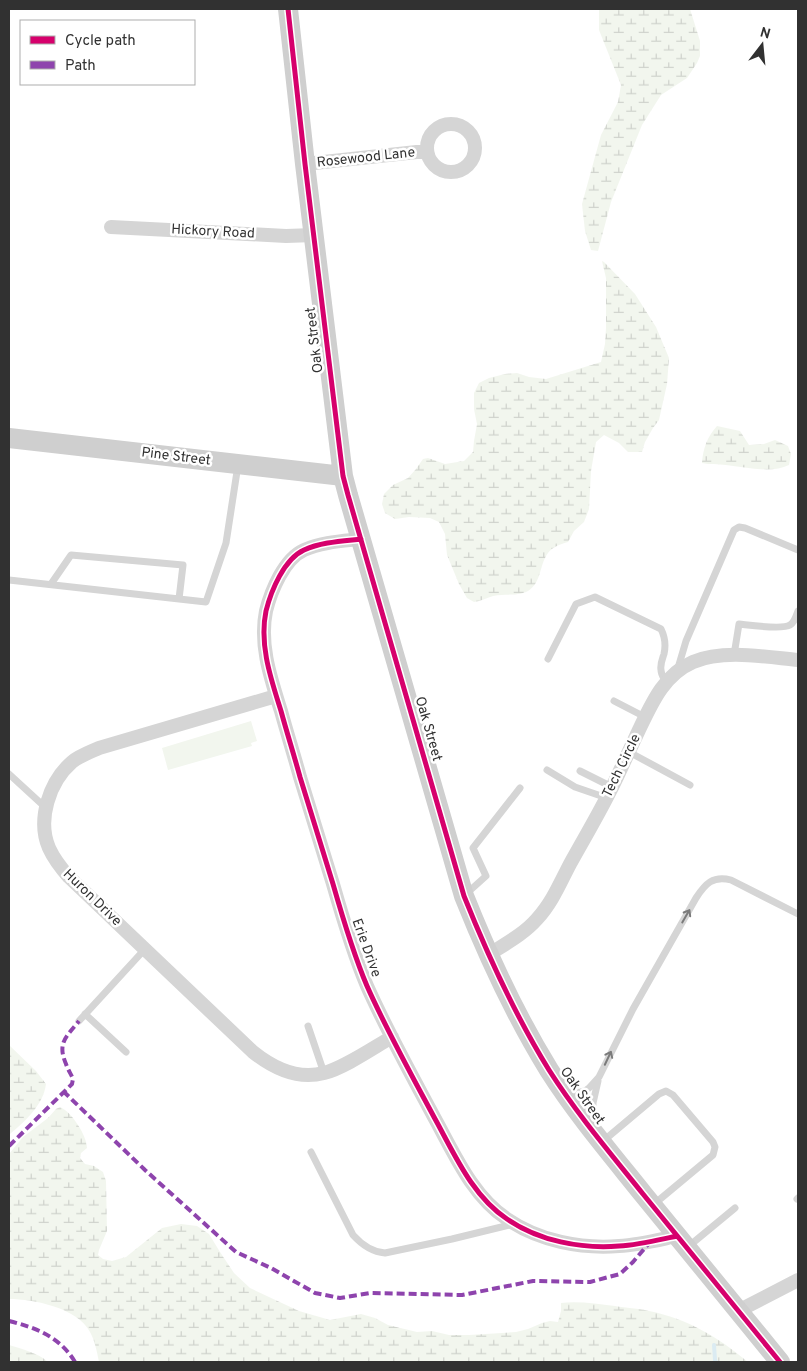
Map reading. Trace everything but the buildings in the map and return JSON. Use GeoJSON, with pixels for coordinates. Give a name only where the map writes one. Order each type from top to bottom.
{"type":"FeatureCollection","features":[{"type":"Feature","properties":{"kind":"main road","name":"Oak Street"},"geometry":{"type":"LineString","coordinates":[[288,9],[343,476],[464,896],[488,956],[532,1040],[561,1087],[599,1140],[780,1362]]}},
{"type":"Feature","properties":{"kind":"main road","name":"Pine Street"},"geometry":{"type":"LineString","coordinates":[[9,438],[343,476]]}},
{"type":"Feature","properties":{"kind":"street","name":"Rosewood Lane"},"geometry":{"type":"LineString","coordinates":[[305,164],[426,152]]}},
{"type":"Feature","properties":{"kind":"street","name":"Hickory Road"},"geometry":{"type":"LineString","coordinates":[[111,227],[286,236],[314,235]]}},
{"type":"Feature","properties":{"kind":"street","name":"Erie Drive"},"geometry":{"type":"LineString","coordinates":[[361,539],[328,543],[303,550],[293,559],[280,576],[268,605],[264,631],[265,652],[276,696],[355,954],[367,986],[464,1172],[487,1203],[500,1214],[532,1233],[552,1240],[580,1245],[621,1246],[682,1242]]}},
{"type":"Feature","properties":{"kind":"street","name":"Tech Circle"},"geometry":{"type":"LineString","coordinates":[[488,956],[520,935],[538,919],[556,892],[610,792],[656,695],[666,682],[678,671],[703,658],[734,655],[798,660]]}},
{"type":"Feature","properties":{"kind":"street","name":"Huron Drive"},"geometry":{"type":"LineString","coordinates":[[276,696],[99,748],[72,761],[56,783],[46,808],[44,822],[49,847],[69,877],[261,1058],[284,1071],[304,1075],[324,1074],[348,1063],[392,1037]]}},
{"type":"Feature","properties":{"kind":"street"},"geometry":{"type":"LineString","coordinates":[[738,1311],[798,1280]]}},
{"type":"Feature","properties":{"kind":"lane"},"geometry":{"type":"LineString","coordinates":[[9,580],[206,602],[226,543],[238,464]]}},
{"type":"Feature","properties":{"kind":"lane"},"geometry":{"type":"LineString","coordinates":[[678,671],[686,641],[734,530],[739,527],[745,528],[798,550]]}},
{"type":"Feature","properties":{"kind":"lane"},"geometry":{"type":"LineString","coordinates":[[51,584],[71,555],[183,565],[179,599]]}},
{"type":"Feature","properties":{"kind":"lane"},"geometry":{"type":"LineString","coordinates":[[548,659],[576,604],[595,597],[661,629],[664,636],[665,652],[660,664],[661,673],[666,682]]}},
{"type":"Feature","properties":{"kind":"lane"},"geometry":{"type":"LineString","coordinates":[[734,655],[739,624],[768,627],[787,626],[792,624],[798,611]]}},
{"type":"Feature","properties":{"kind":"lane"},"geometry":{"type":"LineString","coordinates":[[614,701],[646,717]]}},
{"type":"Feature","properties":{"kind":"lane"},"geometry":{"type":"LineString","coordinates":[[629,752],[690,785]]}},
{"type":"Feature","properties":{"kind":"lane"},"geometry":{"type":"LineString","coordinates":[[546,770],[575,787],[610,792]]}},
{"type":"Feature","properties":{"kind":"lane"},"geometry":{"type":"LineString","coordinates":[[580,771],[610,792]]}},
{"type":"Feature","properties":{"kind":"lane"},"geometry":{"type":"LineString","coordinates":[[9,774],[46,808]]}},
{"type":"Feature","properties":{"kind":"lane"},"geometry":{"type":"LineString","coordinates":[[464,896],[486,876],[473,848],[520,788]]}},
{"type":"Feature","properties":{"kind":"lane"},"geometry":{"type":"LineString","coordinates":[[652,1205],[713,1155],[715,1147],[713,1142],[673,1095],[666,1091],[659,1094],[599,1140],[593,1122],[593,1102],[599,1077],[633,1009],[649,978],[704,887],[713,880],[723,878],[731,880],[798,914]]}},
{"type":"Feature","properties":{"kind":"lane"},"geometry":{"type":"LineString","coordinates":[[79,1021],[145,949]]}},
{"type":"Feature","properties":{"kind":"lane"},"geometry":{"type":"LineString","coordinates":[[85,1014],[126,1052]]}},
{"type":"Feature","properties":{"kind":"lane"},"geometry":{"type":"LineString","coordinates":[[308,1026],[324,1074]]}},
{"type":"Feature","properties":{"kind":"lane"},"geometry":{"type":"LineString","coordinates":[[561,1087],[575,1093],[585,1091],[599,1077]]}},
{"type":"Feature","properties":{"kind":"lane"},"geometry":{"type":"LineString","coordinates":[[311,1152],[353,1235],[364,1246],[375,1252],[385,1253],[452,1240],[514,1224]]}},
{"type":"Feature","properties":{"kind":"lane"},"geometry":{"type":"LineString","coordinates":[[682,1242],[735,1208]]}},
{"type":"Feature","properties":{"kind":"green space"},"geometry":{"type":"Polygon","coordinates":[[[599,9],[690,9],[700,41],[700,56],[687,78],[661,95],[642,125],[611,202],[598,251],[591,250],[585,231],[582,204],[601,135],[618,102],[621,85],[599,30],[599,9]]]}},
{"type":"Feature","properties":{"kind":"green space"},"geometry":{"type":"Polygon","coordinates":[[[602,261],[635,294],[656,327],[669,358],[667,384],[659,420],[645,442],[642,452],[628,452],[619,443],[604,435],[596,442],[591,471],[589,509],[584,522],[574,531],[568,542],[554,547],[548,553],[533,587],[524,593],[497,595],[474,602],[467,598],[459,584],[447,555],[445,534],[439,522],[430,518],[409,517],[395,519],[385,513],[382,504],[384,494],[393,485],[408,478],[423,459],[428,458],[445,464],[464,461],[473,452],[477,424],[474,409],[474,393],[479,383],[489,378],[517,373],[546,379],[601,362],[606,328],[606,278],[602,261]]]}},
{"type":"Feature","properties":{"kind":"green space"},"geometry":{"type":"Polygon","coordinates":[[[717,426],[740,431],[749,445],[764,444],[775,440],[788,446],[791,454],[789,465],[782,468],[758,469],[702,463],[706,443],[717,426]]]}},
{"type":"Feature","properties":{"kind":"green space"},"geometry":{"type":"Polygon","coordinates":[[[251,721],[257,741],[251,743],[252,746],[168,770],[162,748],[251,721]]]}},
{"type":"Feature","properties":{"kind":"green space"},"geometry":{"type":"Polygon","coordinates":[[[9,1045],[36,1071],[46,1084],[37,1106],[27,1119],[9,1135],[9,1045]]]}},
{"type":"Feature","properties":{"kind":"green space"},"geometry":{"type":"Polygon","coordinates":[[[60,1107],[74,1119],[84,1137],[87,1148],[81,1153],[80,1158],[85,1164],[94,1166],[103,1172],[106,1181],[107,1231],[98,1255],[103,1259],[112,1261],[126,1257],[162,1228],[181,1224],[197,1226],[209,1234],[234,1273],[250,1288],[299,1311],[330,1320],[361,1314],[375,1318],[388,1325],[417,1332],[432,1331],[449,1335],[469,1335],[516,1332],[550,1321],[558,1322],[561,1303],[595,1304],[645,1310],[677,1319],[714,1337],[748,1362],[99,1362],[95,1343],[90,1332],[76,1317],[54,1306],[19,1299],[9,1299],[9,1154],[23,1137],[60,1107]]]}},
{"type":"Feature","properties":{"kind":"green space"},"geometry":{"type":"Polygon","coordinates":[[[9,1345],[35,1354],[48,1362],[9,1362],[9,1345]]]}},
{"type":"Feature","properties":{"kind":"waterway"},"geometry":{"type":"LineString","coordinates":[[714,1345],[716,1362]]}},
{"type":"Feature","properties":{"kind":"marked path"},"geometry":{"type":"LineString","coordinates":[[9,1146],[72,1084],[73,1079],[62,1051],[64,1041],[79,1021]]}},
{"type":"Feature","properties":{"kind":"marked path"},"geometry":{"type":"LineString","coordinates":[[63,1091],[145,1170],[236,1252],[271,1268],[315,1293],[340,1298],[370,1293],[462,1295],[533,1281],[590,1282],[620,1274],[650,1242]]}},
{"type":"Feature","properties":{"kind":"marked path"},"geometry":{"type":"LineString","coordinates":[[9,1321],[38,1330],[47,1335],[62,1346],[75,1362]]}},
{"type":"Feature","properties":{"kind":"cycle path"},"geometry":{"type":"LineString","coordinates":[[288,9],[343,476],[464,896],[513,1007],[549,1070],[607,1149],[780,1362]]}},
{"type":"Feature","properties":{"kind":"cycle path"},"geometry":{"type":"LineString","coordinates":[[361,539],[318,545],[297,554],[279,576],[271,594],[266,611],[264,636],[270,674],[300,777],[348,936],[367,986],[399,1052],[465,1173],[484,1198],[507,1219],[519,1227],[546,1238],[575,1245],[605,1247],[648,1242],[677,1236]]}}]}
